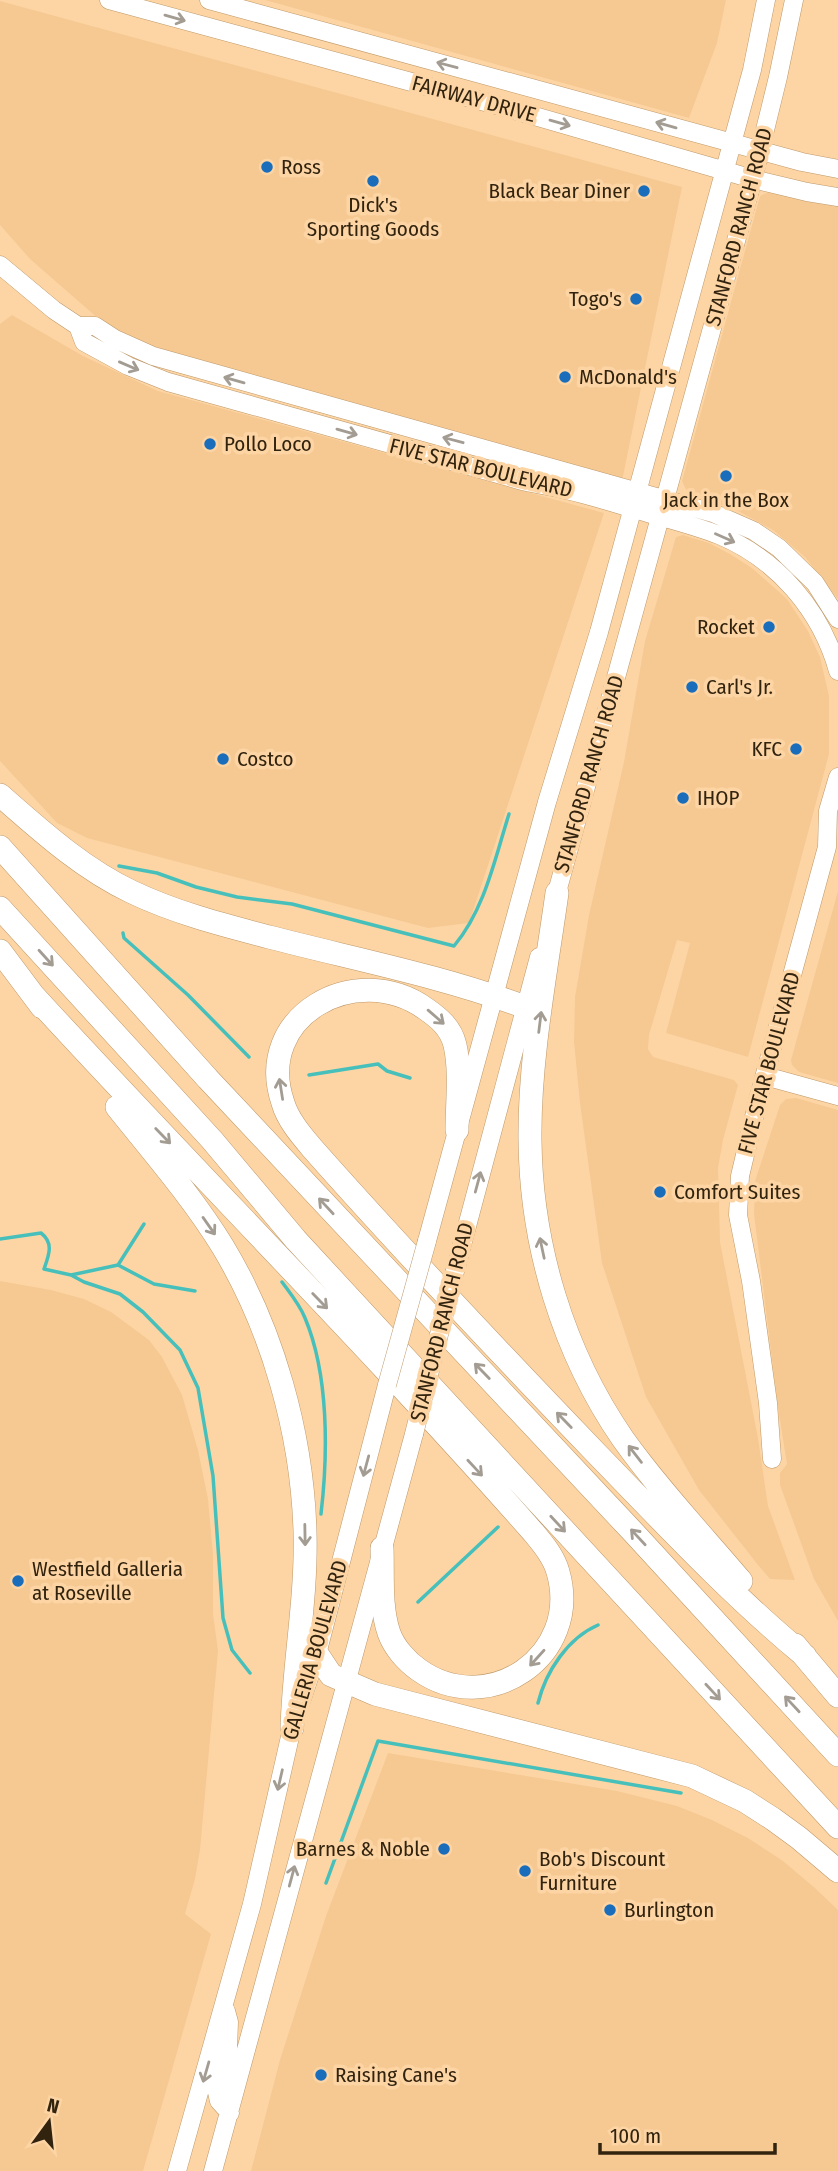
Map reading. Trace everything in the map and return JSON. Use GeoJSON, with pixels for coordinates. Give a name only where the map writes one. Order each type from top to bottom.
{"type":"FeatureCollection","features":[{"type":"Feature","properties":{"kind":"highway"},"geometry":{"type":"LineString","coordinates":[[0,795],[93,869],[158,904],[223,925],[418,974],[525,1007]]}},
{"type":"Feature","properties":{"kind":"highway"},"geometry":{"type":"LineString","coordinates":[[0,847],[208,1079],[625,1523],[838,1755]]}},
{"type":"Feature","properties":{"kind":"highway"},"geometry":{"type":"LineString","coordinates":[[557,893],[537,1048],[530,1139],[537,1227],[554,1293],[579,1359],[624,1440],[838,1696]]}},
{"type":"Feature","properties":{"kind":"highway"},"geometry":{"type":"LineString","coordinates":[[0,908],[212,1140],[296,1240],[838,1827]]}},
{"type":"Feature","properties":{"kind":"highway"},"geometry":{"type":"LineString","coordinates":[[0,950],[222,1245],[252,1301],[287,1407],[303,1502],[304,1562],[293,1678],[292,1728]]}},
{"type":"Feature","properties":{"kind":"highway"},"geometry":{"type":"LineString","coordinates":[[457,1130],[455,1045],[441,1020],[414,1000],[380,989],[348,991],[323,1000],[300,1018],[283,1044],[278,1072],[283,1104],[298,1131],[312,1148],[469,1322],[647,1506],[759,1618],[805,1656]]}},
{"type":"Feature","properties":{"kind":"highway"},"geometry":{"type":"LineString","coordinates":[[34,996],[533,1532],[555,1563],[561,1585],[557,1625],[548,1646],[539,1658],[519,1674],[493,1685],[461,1687],[428,1676],[412,1665],[390,1636],[385,1617],[382,1548]]}},
{"type":"Feature","properties":{"kind":"highway"},"geometry":{"type":"LineString","coordinates":[[317,1654],[331,1675],[375,1694],[692,1776],[745,1801],[773,1818],[838,1871]]}},
{"type":"Feature","properties":{"kind":"main road","name":"FAIRWAY DRIVE"},"geometry":{"type":"LineString","coordinates":[[110,0],[752,179],[838,197]]}},
{"type":"Feature","properties":{"kind":"main road","name":"FAIRWAY DRIVE"},"geometry":{"type":"LineString","coordinates":[[209,0],[760,151],[838,169]]}},
{"type":"Feature","properties":{"kind":"main road","name":"STANFORD RANCH ROAD"},"geometry":{"type":"LineString","coordinates":[[457,1130],[725,170],[754,60],[766,0]]}},
{"type":"Feature","properties":{"kind":"main road","name":"STANFORD RANCH ROAD"},"geometry":{"type":"LineString","coordinates":[[382,1548],[525,1007],[760,151],[794,0]]}},
{"type":"Feature","properties":{"kind":"main road"},"geometry":{"type":"LineString","coordinates":[[400,79],[405,54]]}},
{"type":"Feature","properties":{"kind":"main road","name":"FIVE STAR BOULEVARD"},"geometry":{"type":"LineString","coordinates":[[0,265],[46,304],[78,326],[94,326],[135,349],[176,363],[509,455],[635,499],[661,516],[720,536],[743,547],[767,563],[797,591],[826,638],[838,671]]}},
{"type":"Feature","properties":{"kind":"main road","name":"FIVE STAR BOULEVARD"},"geometry":{"type":"LineString","coordinates":[[78,326],[84,342],[117,361],[168,382],[547,488],[635,499],[666,499],[713,513],[754,531],[779,548],[815,583],[838,619]]}},
{"type":"Feature","properties":{"kind":"main road"},"geometry":{"type":"LineString","coordinates":[[503,476],[509,455]]}},
{"type":"Feature","properties":{"kind":"main road"},"geometry":{"type":"LineString","coordinates":[[767,563],[786,570],[804,584],[815,583]]}},
{"type":"Feature","properties":{"kind":"main road","name":"FIVE STAR BOULEVARD"},"geometry":{"type":"LineString","coordinates":[[772,1459],[768,1403],[751,1281],[741,1234],[738,1196],[743,1158],[834,829],[828,811],[838,777]]}},
{"type":"Feature","properties":{"kind":"main road"},"geometry":{"type":"LineString","coordinates":[[765,1076],[838,1096]]}},
{"type":"Feature","properties":{"kind":"main road","name":"GALLERIA BOULEVARD"},"geometry":{"type":"LineString","coordinates":[[177,2171],[252,1904],[292,1728],[317,1654],[457,1130]]}},
{"type":"Feature","properties":{"kind":"main road","name":"GALLERIA BOULEVARD"},"geometry":{"type":"LineString","coordinates":[[213,2171],[382,1548]]}},
{"type":"Feature","properties":{"kind":"main road"},"geometry":{"type":"LineString","coordinates":[[225,2004],[229,2035],[217,2092],[219,2101],[230,2113]]}},
{"type":"Feature","properties":{"kind":"shaded area"},"geometry":{"type":"Polygon","coordinates":[[[265,0],[726,0],[717,43],[689,118],[265,0]]]}},
{"type":"Feature","properties":{"kind":"shaded area"},"geometry":{"type":"Polygon","coordinates":[[[0,1],[682,187],[622,481],[172,358],[116,334],[30,259],[0,225],[0,1]]]}},
{"type":"Feature","properties":{"kind":"shaded area"},"geometry":{"type":"Polygon","coordinates":[[[771,191],[838,205],[838,599],[805,557],[773,530],[738,511],[687,492],[682,481],[760,196],[771,191]]]}},
{"type":"Feature","properties":{"kind":"shaded area"},"geometry":{"type":"Polygon","coordinates":[[[12,315],[83,356],[158,391],[604,513],[469,923],[428,928],[87,838],[57,823],[0,761],[0,324],[12,315]]]}},
{"type":"Feature","properties":{"kind":"shaded area"},"geometry":{"type":"Polygon","coordinates":[[[683,535],[709,543],[730,554],[752,568],[787,599],[808,631],[820,657],[829,696],[829,754],[748,1057],[666,1033],[690,943],[677,940],[649,1035],[648,1049],[653,1057],[734,1080],[738,1085],[718,1168],[720,1242],[758,1438],[768,1506],[795,1580],[770,1579],[758,1565],[699,1490],[646,1397],[602,1263],[580,1103],[574,1042],[575,997],[589,915],[624,762],[645,641],[676,537],[683,535]]]}},
{"type":"Feature","properties":{"kind":"shaded area"},"geometry":{"type":"Polygon","coordinates":[[[838,891],[838,1083],[799,1072],[791,1060],[838,891]]]}},
{"type":"Feature","properties":{"kind":"shaded area"},"geometry":{"type":"Polygon","coordinates":[[[796,1098],[838,1110],[838,1621],[814,1579],[780,1485],[780,1473],[787,1464],[754,1214],[755,1181],[780,1105],[786,1099],[796,1098]]]}},
{"type":"Feature","properties":{"kind":"shaded area"},"geometry":{"type":"Polygon","coordinates":[[[0,1281],[84,1299],[111,1312],[149,1340],[162,1357],[182,1395],[198,1450],[208,1499],[213,1554],[213,1614],[218,1651],[200,1850],[185,1914],[211,1934],[143,2171],[0,2171],[0,1281]]]}},
{"type":"Feature","properties":{"kind":"shaded area"},"geometry":{"type":"Polygon","coordinates":[[[388,1753],[617,1791],[677,1806],[748,1838],[783,1861],[815,1888],[838,1910],[838,2171],[251,2171],[280,2060],[326,1916],[388,1753]]]}},
{"type":"Feature","properties":{"kind":"waterway"},"geometry":{"type":"LineString","coordinates":[[119,866],[157,873],[196,887],[237,897],[292,904],[454,946],[465,932],[481,900],[509,814]]}},
{"type":"Feature","properties":{"kind":"waterway"},"geometry":{"type":"LineString","coordinates":[[123,933],[124,938],[188,995],[249,1057]]}},
{"type":"Feature","properties":{"kind":"waterway"},"geometry":{"type":"LineString","coordinates":[[309,1075],[378,1064],[387,1071],[410,1078]]}},
{"type":"Feature","properties":{"kind":"waterway"},"geometry":{"type":"LineString","coordinates":[[0,1239],[41,1233],[49,1245],[44,1269],[71,1275],[118,1265],[144,1224]]}},
{"type":"Feature","properties":{"kind":"waterway"},"geometry":{"type":"LineString","coordinates":[[118,1265],[154,1284],[195,1291]]}},
{"type":"Feature","properties":{"kind":"waterway"},"geometry":{"type":"LineString","coordinates":[[71,1275],[120,1294],[143,1312],[180,1350],[198,1388],[213,1476],[223,1618],[232,1650],[250,1673]]}},
{"type":"Feature","properties":{"kind":"waterway"},"geometry":{"type":"LineString","coordinates":[[282,1282],[303,1313],[319,1364],[325,1415],[321,1514]]}},
{"type":"Feature","properties":{"kind":"waterway"},"geometry":{"type":"LineString","coordinates":[[418,1602],[498,1527]]}},
{"type":"Feature","properties":{"kind":"waterway"},"geometry":{"type":"LineString","coordinates":[[538,1703],[547,1679],[560,1657],[577,1638],[598,1625]]}},
{"type":"Feature","properties":{"kind":"waterway"},"geometry":{"type":"LineString","coordinates":[[326,1883],[378,1741],[681,1793]]}},
{"type":"Feature","properties":{"kind":"place","name":"Ross"},"geometry":{"type":"Point","coordinates":[267,167]}},
{"type":"Feature","properties":{"kind":"place","name":"Dick's Sporting Goods"},"geometry":{"type":"Point","coordinates":[373,181]}},
{"type":"Feature","properties":{"kind":"place","name":"Black Bear Diner"},"geometry":{"type":"Point","coordinates":[644,191]}},
{"type":"Feature","properties":{"kind":"place","name":"Togo's"},"geometry":{"type":"Point","coordinates":[636,299]}},
{"type":"Feature","properties":{"kind":"place","name":"McDonald's"},"geometry":{"type":"Point","coordinates":[565,377]}},
{"type":"Feature","properties":{"kind":"place","name":"Pollo Loco"},"geometry":{"type":"Point","coordinates":[210,444]}},
{"type":"Feature","properties":{"kind":"place","name":"Jack in the Box"},"geometry":{"type":"Point","coordinates":[726,476]}},
{"type":"Feature","properties":{"kind":"place","name":"Rocket"},"geometry":{"type":"Point","coordinates":[769,627]}},
{"type":"Feature","properties":{"kind":"place","name":"Carl's Jr."},"geometry":{"type":"Point","coordinates":[692,687]}},
{"type":"Feature","properties":{"kind":"place","name":"KFC"},"geometry":{"type":"Point","coordinates":[796,749]}},
{"type":"Feature","properties":{"kind":"place","name":"Costco"},"geometry":{"type":"Point","coordinates":[223,759]}},
{"type":"Feature","properties":{"kind":"place","name":"IHOP"},"geometry":{"type":"Point","coordinates":[683,798]}},
{"type":"Feature","properties":{"kind":"place","name":"Comfort Suites"},"geometry":{"type":"Point","coordinates":[660,1192]}},
{"type":"Feature","properties":{"kind":"place","name":"Westfield Galleria at Roseville"},"geometry":{"type":"Point","coordinates":[18,1581]}},
{"type":"Feature","properties":{"kind":"place","name":"Barnes & Noble"},"geometry":{"type":"Point","coordinates":[444,1849]}},
{"type":"Feature","properties":{"kind":"place","name":"Bob's Discount Furniture"},"geometry":{"type":"Point","coordinates":[525,1871]}},
{"type":"Feature","properties":{"kind":"place","name":"Burlington"},"geometry":{"type":"Point","coordinates":[610,1910]}},
{"type":"Feature","properties":{"kind":"place","name":"Raising Cane's"},"geometry":{"type":"Point","coordinates":[321,2075]}}]}
